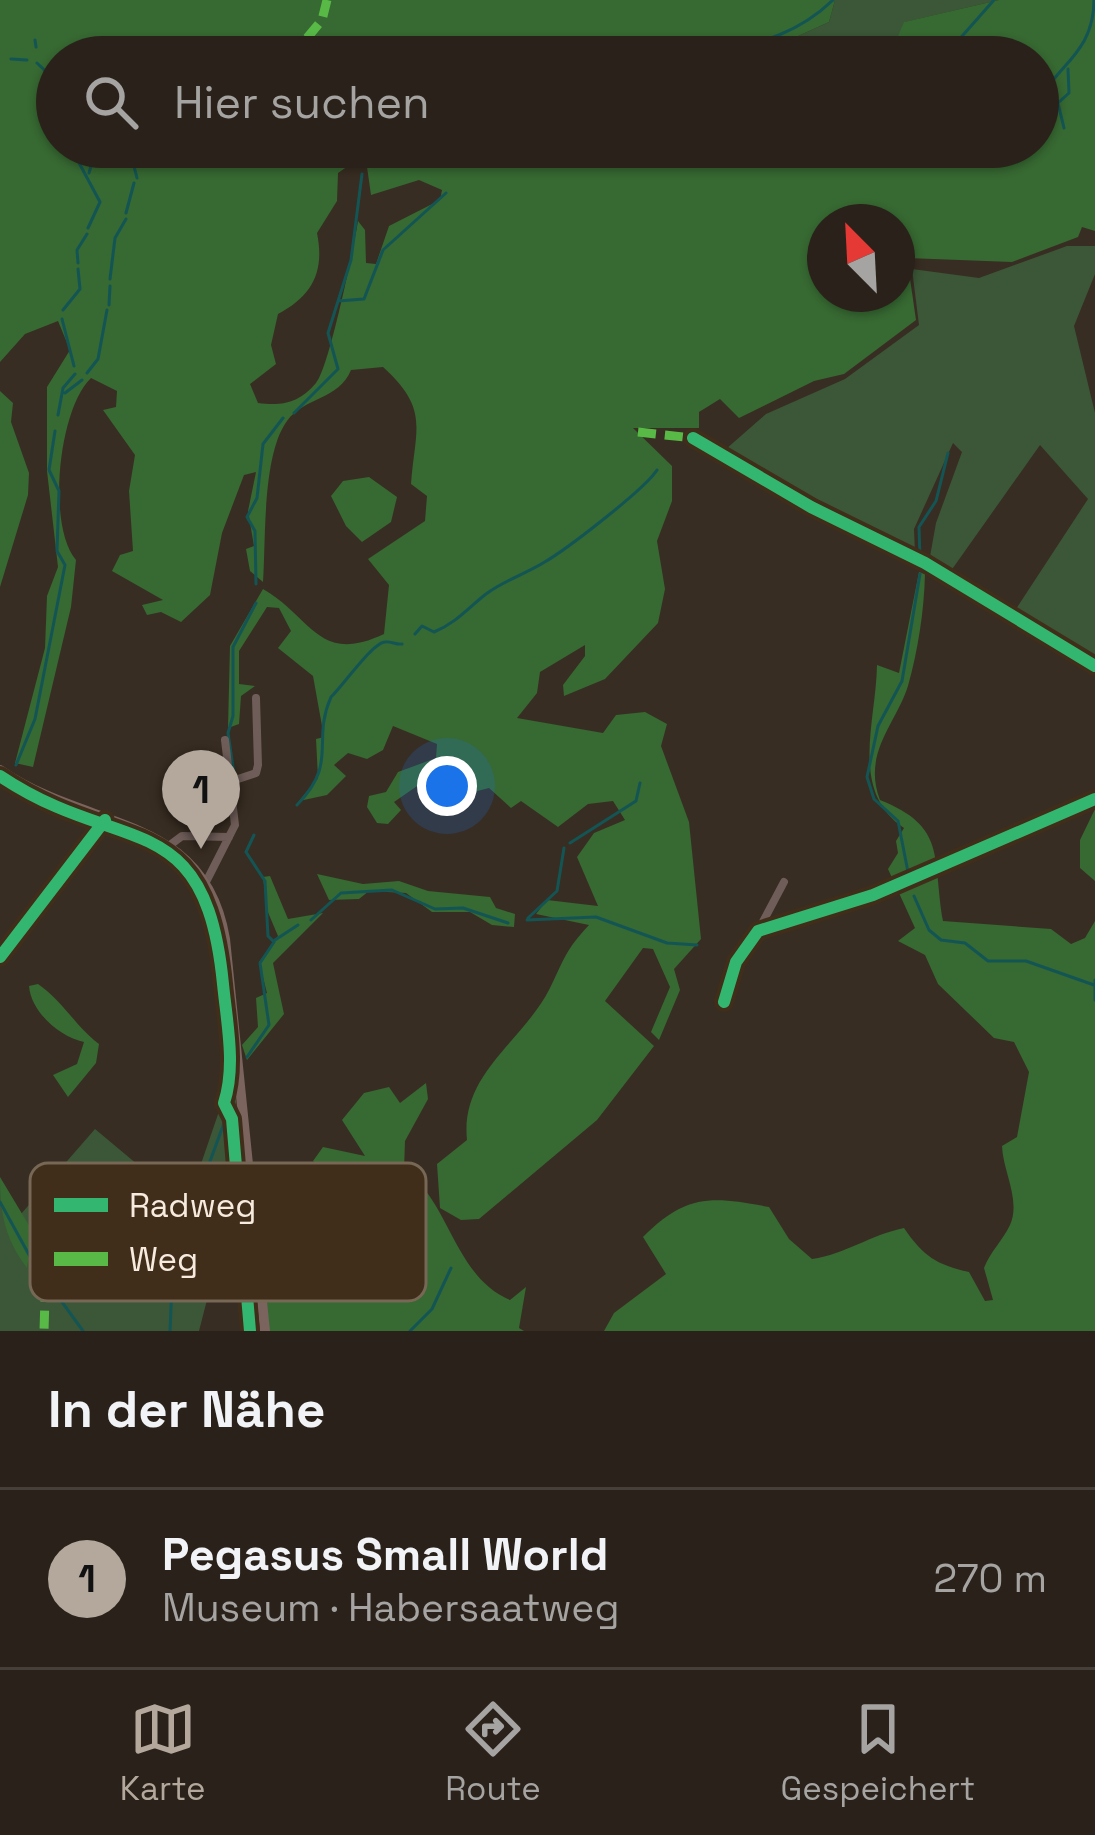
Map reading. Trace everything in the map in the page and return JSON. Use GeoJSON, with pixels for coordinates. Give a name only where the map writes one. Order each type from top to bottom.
{"type":"FeatureCollection","features":[{"type":"Feature","properties":{"kind":"main road"},"geometry":{"type":"LineString","coordinates":[[0,770],[53,802],[170,844],[206,882],[225,939],[248,1163]]}},
{"type":"Feature","properties":{"kind":"main road"},"geometry":{"type":"LineString","coordinates":[[262,1301],[265,1331]]}},
{"type":"Feature","properties":{"kind":"street"},"geometry":{"type":"LineString","coordinates":[[693,438],[811,507],[926,563],[1095,666]]}},
{"type":"Feature","properties":{"kind":"street"},"geometry":{"type":"LineString","coordinates":[[231,781],[256,773],[256,698]]}},
{"type":"Feature","properties":{"kind":"street"},"geometry":{"type":"LineString","coordinates":[[206,882],[235,825],[225,740]]}},
{"type":"Feature","properties":{"kind":"street"},"geometry":{"type":"LineString","coordinates":[[758,931],[917,878],[1095,799]]}},
{"type":"Feature","properties":{"kind":"street"},"geometry":{"type":"LineString","coordinates":[[0,957],[105,820]]}},
{"type":"Feature","properties":{"kind":"street"},"geometry":{"type":"LineString","coordinates":[[170,844],[182,836],[229,837]]}},
{"type":"Feature","properties":{"kind":"street"},"geometry":{"type":"LineString","coordinates":[[724,1002],[736,962],[784,882]]}},
{"type":"Feature","properties":{"kind":"green space"},"geometry":{"type":"Polygon","coordinates":[[[0,0],[835,0],[829,22],[798,36],[36,36],[36,168],[345,168],[338,173],[337,201],[317,233],[319,260],[313,281],[300,299],[278,314],[271,345],[276,364],[250,384],[258,403],[275,404],[303,395],[321,373],[358,221],[365,230],[366,263],[376,264],[389,226],[440,200],[442,190],[419,180],[371,195],[367,168],[1059,168],[1059,36],[898,36],[904,22],[999,0],[1095,0],[1095,231],[1082,227],[1078,237],[1012,262],[915,258],[915,204],[807,204],[807,312],[915,312],[916,320],[844,374],[814,381],[739,418],[720,399],[699,412],[699,428],[633,428],[672,466],[672,501],[657,541],[665,589],[658,623],[605,679],[564,696],[563,685],[585,656],[585,645],[540,672],[537,693],[517,718],[603,733],[616,715],[645,712],[667,724],[661,746],[689,822],[701,939],[674,969],[680,990],[659,1040],[651,1032],[670,987],[653,949],[643,948],[605,1001],[654,1046],[597,1120],[479,1219],[461,1220],[440,1208],[437,1164],[467,1140],[467,1116],[483,1077],[538,1007],[589,925],[536,914],[547,900],[598,906],[577,857],[594,833],[625,820],[613,801],[588,804],[558,827],[521,801],[511,808],[489,788],[466,794],[423,782],[394,802],[401,810],[388,824],[377,823],[367,807],[369,796],[386,792],[398,772],[436,758],[437,744],[393,726],[383,750],[367,759],[348,753],[334,765],[346,776],[327,795],[299,801],[318,778],[316,739],[324,737],[313,676],[278,648],[291,631],[279,608],[267,607],[239,651],[239,684],[255,686],[241,696],[239,724],[228,728],[230,646],[263,589],[330,641],[362,642],[384,634],[389,585],[368,559],[425,521],[427,496],[411,484],[414,408],[383,367],[351,370],[338,387],[287,421],[269,476],[263,582],[250,571],[246,549],[254,546],[248,511],[256,472],[244,475],[222,533],[210,595],[181,622],[161,612],[147,615],[142,605],[163,600],[112,571],[120,555],[133,551],[129,491],[135,455],[103,410],[116,407],[117,391],[91,378],[71,415],[60,468],[61,522],[76,560],[71,607],[33,767],[15,763],[45,648],[47,596],[58,567],[47,471],[47,387],[70,350],[58,321],[25,334],[0,362],[0,0]]]}},
{"type":"Feature","properties":{"kind":"green space"},"geometry":{"type":"Polygon","coordinates":[[[835,0],[999,0],[905,22],[899,36],[798,36],[829,22],[835,0]]]}},
{"type":"Feature","properties":{"kind":"green space"},"geometry":{"type":"Polygon","coordinates":[[[1067,246],[1095,246],[1095,274],[1074,326],[1095,413],[1095,656],[1016,609],[1088,499],[1040,445],[948,575],[929,562],[936,523],[962,452],[953,443],[914,529],[915,554],[793,493],[726,449],[766,414],[845,379],[919,325],[915,269],[979,278],[1067,246]]]}},
{"type":"Feature","properties":{"kind":"green space"},"geometry":{"type":"Polygon","coordinates":[[[0,391],[13,403],[11,422],[29,473],[28,495],[0,587],[0,391]]]}},
{"type":"Feature","properties":{"kind":"green space"},"geometry":{"type":"Polygon","coordinates":[[[369,477],[397,497],[391,522],[362,542],[346,526],[331,496],[343,481],[369,477]]]}},
{"type":"Feature","properties":{"kind":"green space"},"geometry":{"type":"Polygon","coordinates":[[[919,572],[925,574],[918,645],[903,700],[878,753],[875,768],[880,800],[917,821],[926,833],[936,861],[943,921],[1051,929],[1071,944],[1085,938],[1095,921],[1095,1331],[604,1331],[614,1313],[666,1274],[643,1237],[686,1206],[715,1200],[769,1207],[789,1239],[812,1259],[904,1228],[932,1258],[969,1272],[985,1301],[993,1300],[984,1268],[1010,1225],[1014,1206],[1002,1146],[1017,1137],[1029,1072],[1014,1042],[994,1038],[938,984],[925,955],[898,941],[915,928],[888,869],[904,828],[887,813],[876,795],[871,775],[877,665],[899,673],[919,572]]]}},
{"type":"Feature","properties":{"kind":"green space"},"geometry":{"type":"Polygon","coordinates":[[[1095,809],[1095,881],[1080,868],[1080,840],[1095,809]]]}},
{"type":"Feature","properties":{"kind":"green space"},"geometry":{"type":"Polygon","coordinates":[[[317,874],[363,884],[399,881],[428,891],[490,897],[496,908],[515,914],[514,927],[492,925],[470,912],[432,912],[406,893],[369,891],[359,899],[329,900],[317,874]]]}},
{"type":"Feature","properties":{"kind":"green space"},"geometry":{"type":"Polygon","coordinates":[[[270,876],[288,919],[323,913],[273,963],[284,1014],[247,1060],[242,1045],[258,1027],[256,998],[267,993],[259,962],[278,936],[267,910],[263,877],[270,876]]]}},
{"type":"Feature","properties":{"kind":"green space"},"geometry":{"type":"Polygon","coordinates":[[[38,984],[99,1044],[96,1063],[68,1097],[53,1075],[77,1064],[84,1042],[57,1029],[41,1014],[29,986],[38,984]]]}},
{"type":"Feature","properties":{"kind":"green space"},"geometry":{"type":"Polygon","coordinates":[[[229,1070],[233,1070],[242,1163],[201,1163],[229,1070]]]}},
{"type":"Feature","properties":{"kind":"green space"},"geometry":{"type":"Polygon","coordinates":[[[426,1083],[428,1099],[405,1141],[404,1163],[313,1161],[323,1147],[365,1156],[342,1120],[364,1093],[389,1087],[400,1103],[426,1083]]]}},
{"type":"Feature","properties":{"kind":"green space"},"geometry":{"type":"Polygon","coordinates":[[[95,1129],[136,1163],[65,1163],[95,1129]]]}},
{"type":"Feature","properties":{"kind":"green space"},"geometry":{"type":"Polygon","coordinates":[[[0,1177],[30,1227],[27,1268],[5,1225],[0,1177]]]}},
{"type":"Feature","properties":{"kind":"green space"},"geometry":{"type":"Polygon","coordinates":[[[0,1180],[21,1214],[30,1204],[30,1301],[207,1301],[199,1331],[0,1331],[0,1180]]]}},
{"type":"Feature","properties":{"kind":"green space"},"geometry":{"type":"Polygon","coordinates":[[[426,1191],[480,1279],[510,1300],[526,1287],[519,1328],[524,1331],[269,1331],[266,1301],[426,1301],[426,1191]]]}},
{"type":"Feature","properties":{"kind":"waterway"},"geometry":{"type":"LineString","coordinates":[[776,36],[807,21],[833,0]]}},
{"type":"Feature","properties":{"kind":"waterway"},"geometry":{"type":"LineString","coordinates":[[962,36],[994,0]]}},
{"type":"Feature","properties":{"kind":"waterway"},"geometry":{"type":"LineString","coordinates":[[1059,73],[1087,36],[1094,0]]}},
{"type":"Feature","properties":{"kind":"waterway"},"geometry":{"type":"LineString","coordinates":[[35,40],[36,47]]}},
{"type":"Feature","properties":{"kind":"waterway"},"geometry":{"type":"LineString","coordinates":[[11,59],[27,60]]}},
{"type":"Feature","properties":{"kind":"waterway"},"geometry":{"type":"LineString","coordinates":[[1059,102],[1069,93],[1068,69]]}},
{"type":"Feature","properties":{"kind":"waterway"},"geometry":{"type":"LineString","coordinates":[[1059,107],[1064,128]]}},
{"type":"Feature","properties":{"kind":"waterway"},"geometry":{"type":"LineString","coordinates":[[82,168],[100,202],[88,228]]}},
{"type":"Feature","properties":{"kind":"waterway"},"geometry":{"type":"LineString","coordinates":[[89,173],[90,168]]}},
{"type":"Feature","properties":{"kind":"waterway"},"geometry":{"type":"LineString","coordinates":[[134,168],[137,178]]}},
{"type":"Feature","properties":{"kind":"waterway"},"geometry":{"type":"LineString","coordinates":[[294,413],[338,369],[328,333],[351,260],[362,174]]}},
{"type":"Feature","properties":{"kind":"waterway"},"geometry":{"type":"LineString","coordinates":[[126,213],[134,183]]}},
{"type":"Feature","properties":{"kind":"waterway"},"geometry":{"type":"LineString","coordinates":[[338,301],[364,299],[383,250],[446,193]]}},
{"type":"Feature","properties":{"kind":"waterway"},"geometry":{"type":"LineString","coordinates":[[110,279],[115,238],[126,219]]}},
{"type":"Feature","properties":{"kind":"waterway"},"geometry":{"type":"LineString","coordinates":[[78,263],[77,250],[87,234]]}},
{"type":"Feature","properties":{"kind":"waterway"},"geometry":{"type":"LineString","coordinates":[[63,310],[80,289],[78,269]]}},
{"type":"Feature","properties":{"kind":"waterway"},"geometry":{"type":"LineString","coordinates":[[109,305],[110,286]]}},
{"type":"Feature","properties":{"kind":"waterway"},"geometry":{"type":"LineString","coordinates":[[87,373],[98,359],[107,310]]}},
{"type":"Feature","properties":{"kind":"waterway"},"geometry":{"type":"LineString","coordinates":[[62,319],[74,366]]}},
{"type":"Feature","properties":{"kind":"waterway"},"geometry":{"type":"LineString","coordinates":[[58,415],[63,388],[75,374]]}},
{"type":"Feature","properties":{"kind":"waterway"},"geometry":{"type":"LineString","coordinates":[[65,393],[82,380]]}},
{"type":"Feature","properties":{"kind":"waterway"},"geometry":{"type":"LineString","coordinates":[[256,584],[255,531],[247,517],[257,498],[263,444],[283,418]]}},
{"type":"Feature","properties":{"kind":"waterway"},"geometry":{"type":"LineString","coordinates":[[16,765],[35,719],[65,565],[57,551],[59,491],[49,470],[55,431]]}},
{"type":"Feature","properties":{"kind":"waterway"},"geometry":{"type":"LineString","coordinates":[[920,557],[919,527],[936,501],[948,453]]}},
{"type":"Feature","properties":{"kind":"waterway"},"geometry":{"type":"LineString","coordinates":[[415,634],[422,626],[434,632],[442,628],[493,589],[554,556],[622,504],[657,470]]}},
{"type":"Feature","properties":{"kind":"waterway"},"geometry":{"type":"LineString","coordinates":[[908,872],[898,821],[874,799],[867,777],[878,726],[902,681],[920,574]]}},
{"type":"Feature","properties":{"kind":"waterway"},"geometry":{"type":"LineString","coordinates":[[234,774],[228,733],[233,716],[233,647],[256,603]]}},
{"type":"Feature","properties":{"kind":"waterway"},"geometry":{"type":"LineString","coordinates":[[297,805],[310,790],[321,764],[331,697],[380,644],[402,644]]}},
{"type":"Feature","properties":{"kind":"waterway"},"geometry":{"type":"LineString","coordinates":[[570,843],[636,801],[640,783]]}},
{"type":"Feature","properties":{"kind":"waterway"},"geometry":{"type":"LineString","coordinates":[[247,1057],[269,1025],[260,963],[274,942],[268,936],[265,881],[246,852],[254,835]]}},
{"type":"Feature","properties":{"kind":"waterway"},"geometry":{"type":"LineString","coordinates":[[528,918],[557,891],[564,848]]}},
{"type":"Feature","properties":{"kind":"waterway"},"geometry":{"type":"LineString","coordinates":[[311,920],[341,893],[392,890],[435,909],[463,908],[508,923]]}},
{"type":"Feature","properties":{"kind":"waterway"},"geometry":{"type":"LineString","coordinates":[[914,896],[929,930],[941,940],[965,943],[988,961],[1026,961],[1094,985]]}},
{"type":"Feature","properties":{"kind":"waterway"},"geometry":{"type":"LineString","coordinates":[[527,920],[596,917],[667,943],[697,945]]}},
{"type":"Feature","properties":{"kind":"waterway"},"geometry":{"type":"LineString","coordinates":[[275,940],[298,925]]}},
{"type":"Feature","properties":{"kind":"waterway"},"geometry":{"type":"LineString","coordinates":[[1095,980],[1095,1000]]}},
{"type":"Feature","properties":{"kind":"waterway"},"geometry":{"type":"LineString","coordinates":[[209,1163],[234,1096]]}},
{"type":"Feature","properties":{"kind":"waterway"},"geometry":{"type":"LineString","coordinates":[[0,1202],[30,1257]]}},
{"type":"Feature","properties":{"kind":"waterway"},"geometry":{"type":"LineString","coordinates":[[410,1331],[432,1309],[451,1268]]}},
{"type":"Feature","properties":{"kind":"waterway"},"geometry":{"type":"LineString","coordinates":[[61,1301],[83,1331]]}},
{"type":"Feature","properties":{"kind":"waterway"},"geometry":{"type":"LineString","coordinates":[[170,1331],[171,1301]]}},
{"type":"Feature","properties":{"kind":"marked path"},"geometry":{"type":"LineString","coordinates":[[309,36],[322,20],[327,0]]}},
{"type":"Feature","properties":{"kind":"marked path"},"geometry":{"type":"LineString","coordinates":[[638,432],[693,438]]}},
{"type":"Feature","properties":{"kind":"marked path"},"geometry":{"type":"LineString","coordinates":[[44,1331],[45,1301]]}},
{"type":"Feature","properties":{"kind":"cycle path"},"geometry":{"type":"LineString","coordinates":[[693,438],[811,507],[925,563],[1095,666]]}},
{"type":"Feature","properties":{"kind":"cycle path"},"geometry":{"type":"LineString","coordinates":[[0,776],[44,801],[150,843],[177,860],[198,886],[213,926],[223,984],[230,1060],[224,1103],[232,1119],[236,1163]]}},
{"type":"Feature","properties":{"kind":"cycle path"},"geometry":{"type":"LineString","coordinates":[[724,1002],[736,962],[758,931],[873,895],[1095,799]]}},
{"type":"Feature","properties":{"kind":"cycle path"},"geometry":{"type":"LineString","coordinates":[[0,957],[105,820]]}},
{"type":"Feature","properties":{"kind":"cycle path"},"geometry":{"type":"LineString","coordinates":[[247,1301],[250,1331]]}},
{"type":"Feature","properties":{"kind":"place","name":"Pegasus Small World"},"geometry":{"type":"Point","coordinates":[201,849]}}]}
